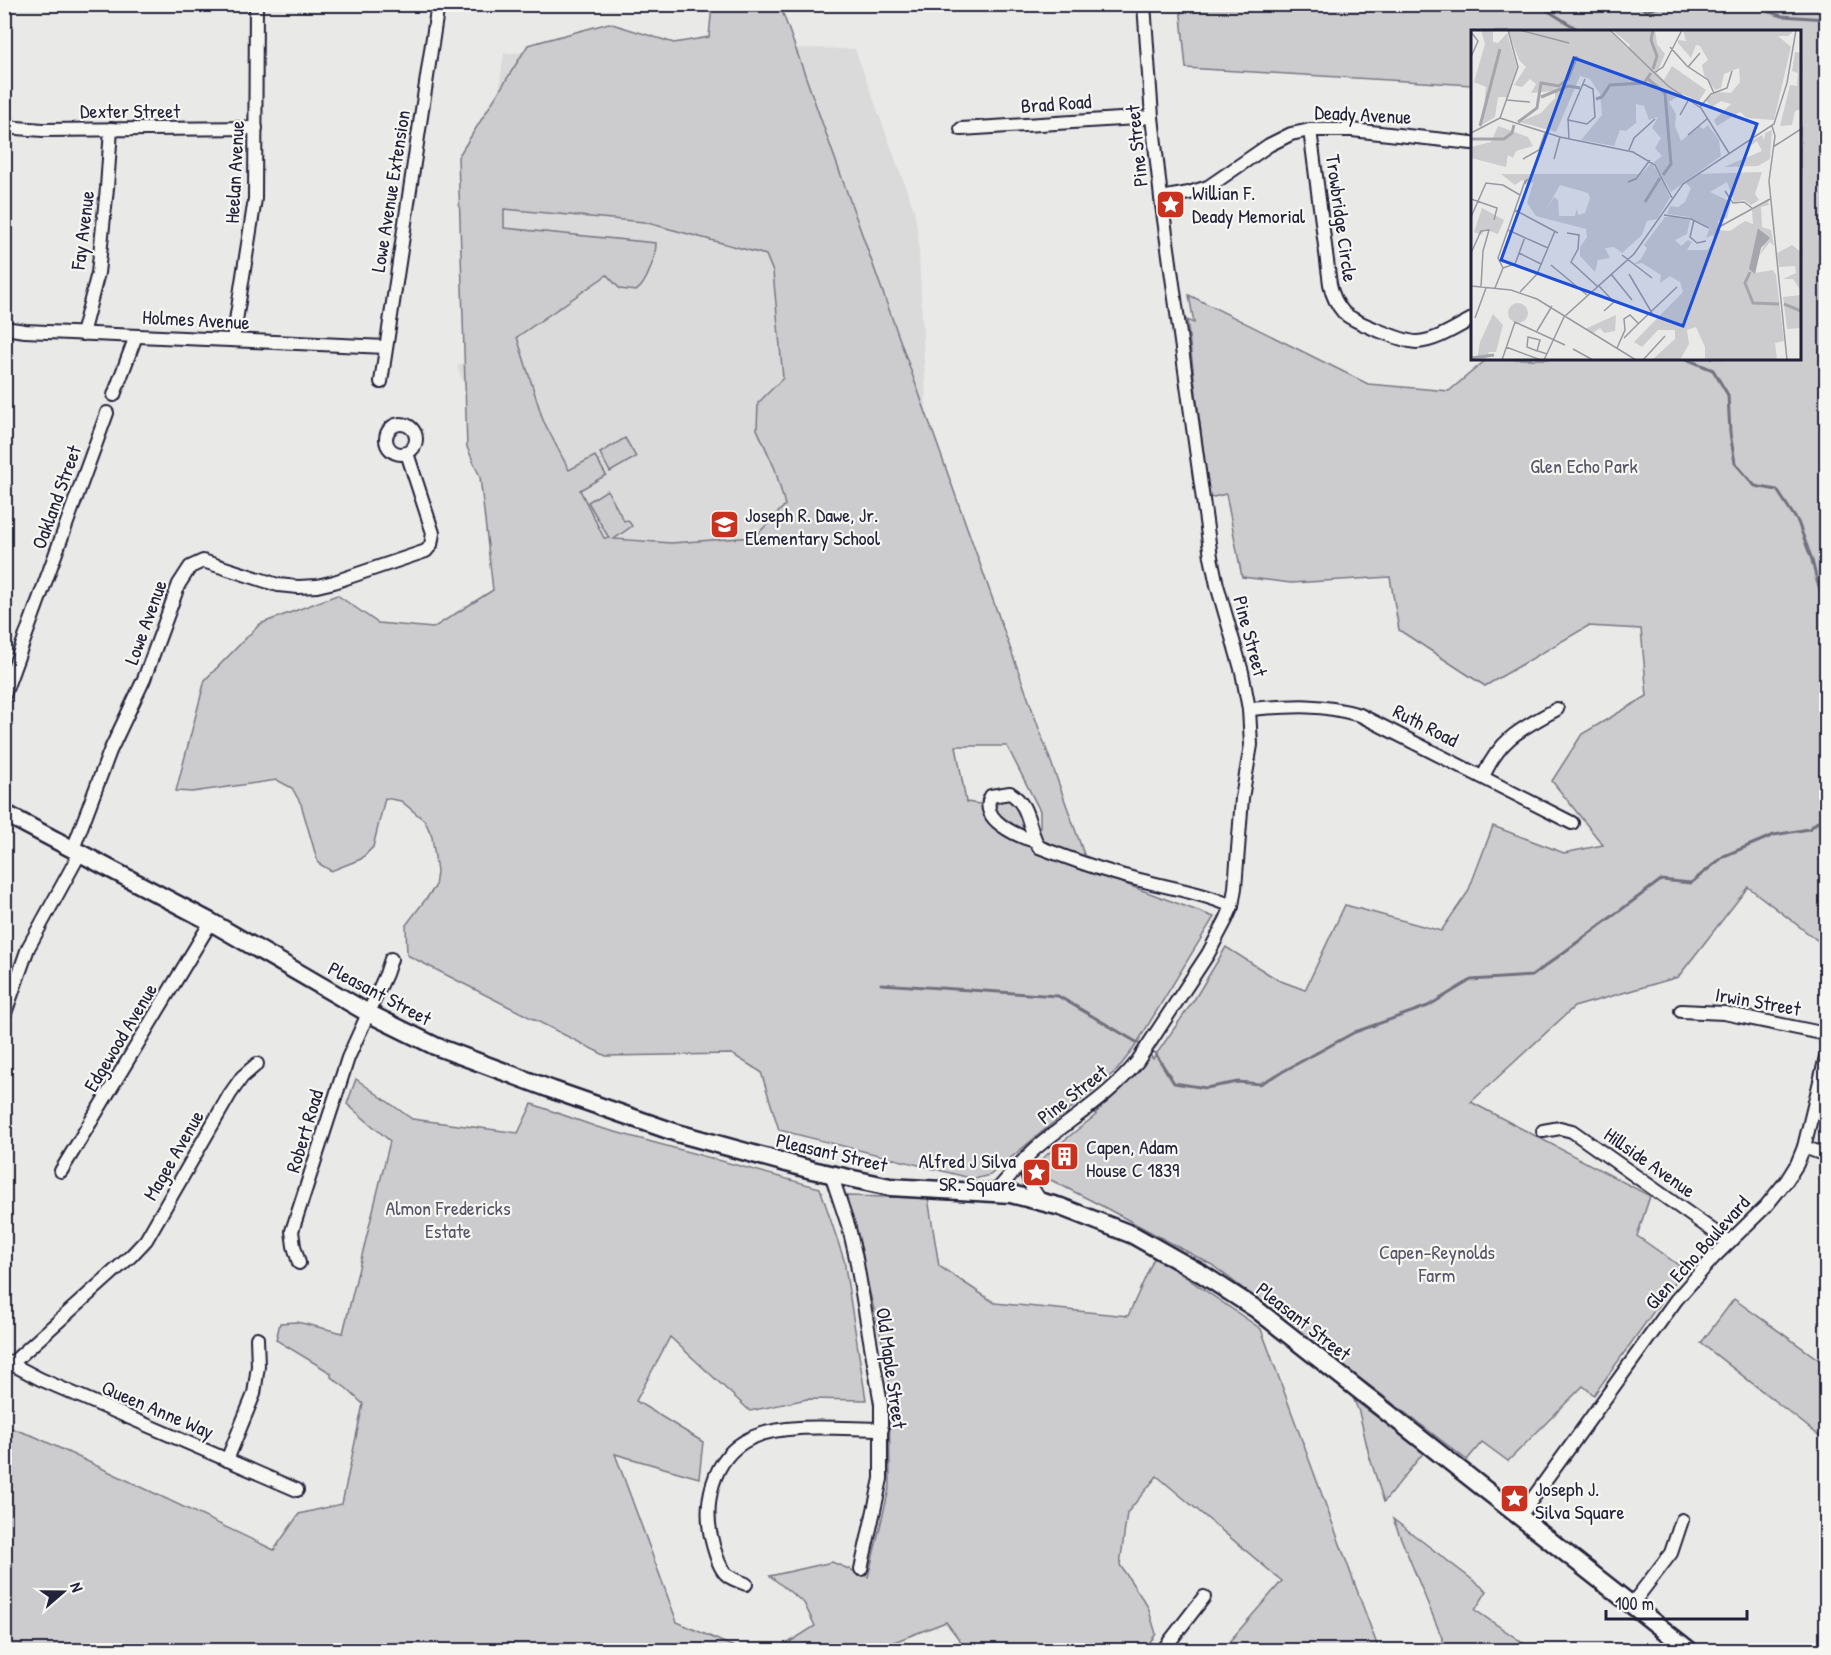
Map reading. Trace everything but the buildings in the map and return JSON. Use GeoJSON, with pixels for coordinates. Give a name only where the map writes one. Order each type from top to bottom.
{"type":"FeatureCollection","features":[{"type":"Feature","properties":{"kind":"main road","name":"Pleasant Street"},"geometry":{"type":"LineString","coordinates":[[4,813],[211,922],[368,1013],[435,1046],[654,1125],[748,1154],[890,1186],[995,1192],[1041,1201],[1089,1216],[1133,1235],[1226,1288],[1256,1309],[1689,1650]]}},
{"type":"Feature","properties":{"kind":"street","name":"Heelan Avenue"},"geometry":{"type":"LineString","coordinates":[[233,340],[255,200],[255,4]]}},
{"type":"Feature","properties":{"kind":"street","name":"Lowe Avenue Extension"},"geometry":{"type":"LineString","coordinates":[[381,382],[438,4]]}},
{"type":"Feature","properties":{"kind":"street","name":"Pine Street"},"geometry":{"type":"LineString","coordinates":[[995,1192],[1027,1157],[1109,1092],[1131,1070],[1208,954],[1232,906],[1236,879],[1242,798],[1251,745],[1249,709],[1211,557],[1161,198],[1152,117],[1144,4]]}},
{"type":"Feature","properties":{"kind":"street","name":"Brad Road"},"geometry":{"type":"LineString","coordinates":[[961,129],[1152,117]]}},
{"type":"Feature","properties":{"kind":"street","name":"Dexter Street"},"geometry":{"type":"LineString","coordinates":[[4,127],[43,130],[256,128]]}},
{"type":"Feature","properties":{"kind":"street","name":"Fay Avenue"},"geometry":{"type":"LineString","coordinates":[[82,333],[98,273],[111,129]]}},
{"type":"Feature","properties":{"kind":"street","name":"Deady Avenue"},"geometry":{"type":"LineString","coordinates":[[1161,198],[1208,187],[1269,145],[1291,134],[1310,130],[1352,129],[1471,143]]}},
{"type":"Feature","properties":{"kind":"street","name":"Trowbridge Circle"},"geometry":{"type":"LineString","coordinates":[[1310,130],[1330,284],[1334,298],[1341,309],[1356,321],[1413,342],[1432,339],[1471,320]]}},
{"type":"Feature","properties":{"kind":"street","name":"Holmes Avenue"},"geometry":{"type":"LineString","coordinates":[[4,328],[386,347]]}},
{"type":"Feature","properties":{"kind":"street"},"geometry":{"type":"LineString","coordinates":[[114,395],[135,336]]}},
{"type":"Feature","properties":{"kind":"street","name":"Oakland Street"},"geometry":{"type":"LineString","coordinates":[[4,695],[107,413]]}},
{"type":"Feature","properties":{"kind":"street","name":"Lowe Avenue"},"geometry":{"type":"LineString","coordinates":[[76,851],[110,752],[144,679],[179,584],[186,571],[194,564],[207,562],[278,585],[309,587],[334,582],[426,551],[431,544],[433,533],[407,453]]}},
{"type":"Feature","properties":{"kind":"street","name":"Ruth Road"},"geometry":{"type":"LineString","coordinates":[[1249,709],[1300,705],[1349,711],[1383,725],[1572,823]]}},
{"type":"Feature","properties":{"kind":"street"},"geometry":{"type":"LineString","coordinates":[[1483,777],[1490,761],[1507,741],[1528,725],[1557,709]]}},
{"type":"Feature","properties":{"kind":"street"},"geometry":{"type":"LineString","coordinates":[[1035,841],[1039,847],[1083,864],[1215,898],[1232,906]]}},
{"type":"Feature","properties":{"kind":"street"},"geometry":{"type":"LineString","coordinates":[[4,1016],[28,948],[76,851]]}},
{"type":"Feature","properties":{"kind":"street","name":"Edgewood Avenue"},"geometry":{"type":"LineString","coordinates":[[62,1171],[211,922]]}},
{"type":"Feature","properties":{"kind":"street","name":"Robert Road"},"geometry":{"type":"LineString","coordinates":[[299,1263],[292,1231],[348,1058],[391,959]]}},
{"type":"Feature","properties":{"kind":"street","name":"Irwin Street"},"geometry":{"type":"LineString","coordinates":[[1681,1011],[1724,1013],[1827,1034]]}},
{"type":"Feature","properties":{"kind":"street","name":"Glen Echo Boulevard"},"geometry":{"type":"LineString","coordinates":[[1520,1516],[1667,1311],[1697,1275],[1777,1194],[1797,1164],[1804,1147],[1827,1057]]}},
{"type":"Feature","properties":{"kind":"street","name":"Magee Avenue"},"geometry":{"type":"LineString","coordinates":[[8,1362],[122,1264],[146,1240],[230,1094],[243,1077],[257,1065]]}},
{"type":"Feature","properties":{"kind":"street","name":"Hillside Avenue"},"geometry":{"type":"LineString","coordinates":[[1543,1131],[1560,1128],[1572,1131],[1729,1242]]}},
{"type":"Feature","properties":{"kind":"street"},"geometry":{"type":"LineString","coordinates":[[1804,1147],[1827,1155]]}},
{"type":"Feature","properties":{"kind":"street"},"geometry":{"type":"LineString","coordinates":[[1027,1157],[1029,1182],[1041,1201]]}},
{"type":"Feature","properties":{"kind":"street","name":"Old Maple Street"},"geometry":{"type":"LineString","coordinates":[[831,1174],[849,1228],[856,1258],[878,1381],[882,1429],[881,1479],[861,1569]]}},
{"type":"Feature","properties":{"kind":"street"},"geometry":{"type":"LineString","coordinates":[[227,1460],[254,1394],[258,1366],[257,1338]]}},
{"type":"Feature","properties":{"kind":"street","name":"Queen Anne Way"},"geometry":{"type":"LineString","coordinates":[[8,1362],[39,1379],[297,1490]]}},
{"type":"Feature","properties":{"kind":"street"},"geometry":{"type":"LineString","coordinates":[[746,1584],[731,1578],[721,1569],[709,1524],[709,1500],[714,1479],[731,1452],[754,1436],[787,1428],[882,1429]]}},
{"type":"Feature","properties":{"kind":"street"},"geometry":{"type":"LineString","coordinates":[[1632,1604],[1671,1553],[1682,1520]]}},
{"type":"Feature","properties":{"kind":"street"},"geometry":{"type":"LineString","coordinates":[[1163,1650],[1204,1597]]}},
{"type":"Feature","properties":{"kind":"shaded area","name":"Joseph R. Dawe, Jr. Elementary School"},"geometry":{"type":"Polygon","coordinates":[[[718,47],[855,49],[914,210],[918,233],[946,819],[575,683],[457,366],[470,361],[468,330],[504,53],[718,47]]]}},
{"type":"Feature","properties":{"kind":"green space"},"geometry":{"type":"Polygon","coordinates":[[[712,5],[780,5],[1090,871],[1214,917],[1134,1048],[1117,1070],[990,1175],[974,1179],[779,1130],[761,1072],[732,1054],[606,1056],[407,955],[406,925],[435,887],[437,871],[432,837],[425,821],[401,801],[385,798],[373,847],[361,859],[331,871],[318,863],[301,804],[292,788],[277,780],[192,792],[176,791],[205,680],[260,624],[337,595],[378,623],[433,628],[493,590],[480,477],[467,447],[458,157],[528,45],[609,23],[674,43],[709,37],[712,5]],[[504,209],[504,228],[656,243],[650,269],[644,282],[636,291],[620,289],[607,275],[517,337],[543,420],[569,470],[595,456],[606,475],[580,490],[604,538],[609,538],[588,502],[607,490],[624,521],[628,520],[632,526],[614,539],[671,543],[755,537],[785,505],[775,469],[757,429],[758,403],[783,378],[773,272],[766,255],[644,222],[504,209]],[[956,746],[966,802],[994,806],[1009,797],[1033,829],[1040,827],[1040,811],[1007,746],[956,746]]]}},
{"type":"Feature","properties":{"kind":"green space"},"geometry":{"type":"Polygon","coordinates":[[[1180,5],[1826,5],[1826,947],[1748,887],[1678,977],[1574,1007],[1471,1102],[1650,1196],[1637,1236],[1684,1269],[1594,1395],[1583,1386],[1508,1461],[1482,1442],[1467,1460],[1212,1265],[1104,1207],[1038,1175],[1036,1165],[1096,1115],[1150,1055],[1153,1059],[1194,1000],[1226,947],[1278,980],[1305,990],[1345,905],[1441,931],[1468,892],[1493,826],[1564,853],[1603,845],[1552,781],[1582,734],[1647,696],[1641,629],[1588,626],[1485,686],[1399,630],[1390,577],[1291,583],[1242,577],[1226,494],[1209,498],[1187,320],[1194,323],[1189,295],[1368,384],[1449,391],[1486,360],[1801,360],[1801,30],[1471,30],[1471,85],[1186,68],[1180,5]]]}},
{"type":"Feature","properties":{"kind":"green space"},"geometry":{"type":"Polygon","coordinates":[[[625,438],[636,457],[610,472],[600,453],[625,438]]]}},
{"type":"Feature","properties":{"kind":"green space","name":"Almon Fredericks Estate"},"geometry":{"type":"Polygon","coordinates":[[[356,1079],[412,1119],[518,1133],[532,1104],[597,1127],[820,1188],[844,1260],[866,1400],[807,1399],[750,1411],[670,1337],[636,1401],[703,1442],[699,1478],[615,1454],[677,1622],[741,1650],[5,1650],[5,1426],[36,1437],[274,1550],[299,1514],[342,1504],[363,1404],[331,1377],[331,1373],[276,1340],[280,1323],[297,1322],[343,1333],[390,1141],[347,1104],[356,1079]]]}},
{"type":"Feature","properties":{"kind":"green space"},"geometry":{"type":"Polygon","coordinates":[[[846,1196],[928,1198],[939,1266],[995,1303],[1128,1316],[1155,1256],[1261,1329],[1379,1650],[1222,1650],[1282,1581],[1157,1476],[1127,1513],[1120,1565],[1148,1607],[1156,1634],[1144,1650],[967,1650],[946,1622],[873,1650],[777,1650],[815,1626],[804,1603],[770,1576],[832,1562],[868,1577],[890,1485],[889,1370],[846,1196]]]}},
{"type":"Feature","properties":{"kind":"green space"},"geometry":{"type":"Polygon","coordinates":[[[1734,1299],[1826,1365],[1826,1441],[1701,1343],[1734,1299]]]}},
{"type":"Feature","properties":{"kind":"green space"},"geometry":{"type":"Polygon","coordinates":[[[1354,1400],[1424,1452],[1384,1502],[1369,1455],[1359,1412],[1354,1400]]]}},
{"type":"Feature","properties":{"kind":"green space"},"geometry":{"type":"Polygon","coordinates":[[[1393,1519],[1487,1591],[1475,1610],[1526,1645],[1522,1650],[1447,1650],[1393,1519]]]}},
{"type":"Feature","properties":{"kind":"waterway"},"geometry":{"type":"LineString","coordinates":[[1537,4],[1579,30]]}},
{"type":"Feature","properties":{"kind":"waterway"},"geometry":{"type":"LineString","coordinates":[[1638,4],[1646,11],[1667,4]]}},
{"type":"Feature","properties":{"kind":"waterway"},"geometry":{"type":"LineString","coordinates":[[1745,4],[1782,16],[1826,19]]}},
{"type":"Feature","properties":{"kind":"waterway"},"geometry":{"type":"LineString","coordinates":[[1689,360],[1713,370],[1728,395],[1730,433],[1735,463],[1755,486],[1777,490],[1798,522],[1826,605]]}},
{"type":"Feature","properties":{"kind":"waterway"},"geometry":{"type":"LineString","coordinates":[[1155,1053],[1174,1083],[1206,1088],[1238,1082],[1260,1084],[1355,1032],[1428,1006],[1471,980],[1532,976],[1661,880],[1691,883],[1724,856],[1774,835],[1809,829],[1826,815]]}},
{"type":"Feature","properties":{"kind":"waterway"},"geometry":{"type":"LineString","coordinates":[[881,984],[1058,996],[1138,1043]]}},
{"type":"Feature","properties":{"kind":"place","name":"Willian F. Deady Memorial"},"geometry":{"type":"Point","coordinates":[1171,204]}},
{"type":"Feature","properties":{"kind":"place","name":"Joseph R. Dawe, Jr. Elementary School"},"geometry":{"type":"Point","coordinates":[724,525]}},
{"type":"Feature","properties":{"kind":"place","name":"Capen, Adam House C 1839"},"geometry":{"type":"Point","coordinates":[1065,1157]}},
{"type":"Feature","properties":{"kind":"place","name":"Alfred J Silva SR. Square"},"geometry":{"type":"Point","coordinates":[1037,1172]}},
{"type":"Feature","properties":{"kind":"place","name":"Joseph J. Silva Square"},"geometry":{"type":"Point","coordinates":[1514,1499]}},
{"type":"Feature","properties":{"kind":"park label","name":"Glen Echo Park"},"geometry":{"type":"Point","coordinates":[1584,465]}},
{"type":"Feature","properties":{"kind":"park label","name":"Capen-Reynolds Farm"},"geometry":{"type":"Point","coordinates":[1437,1262]}}]}
